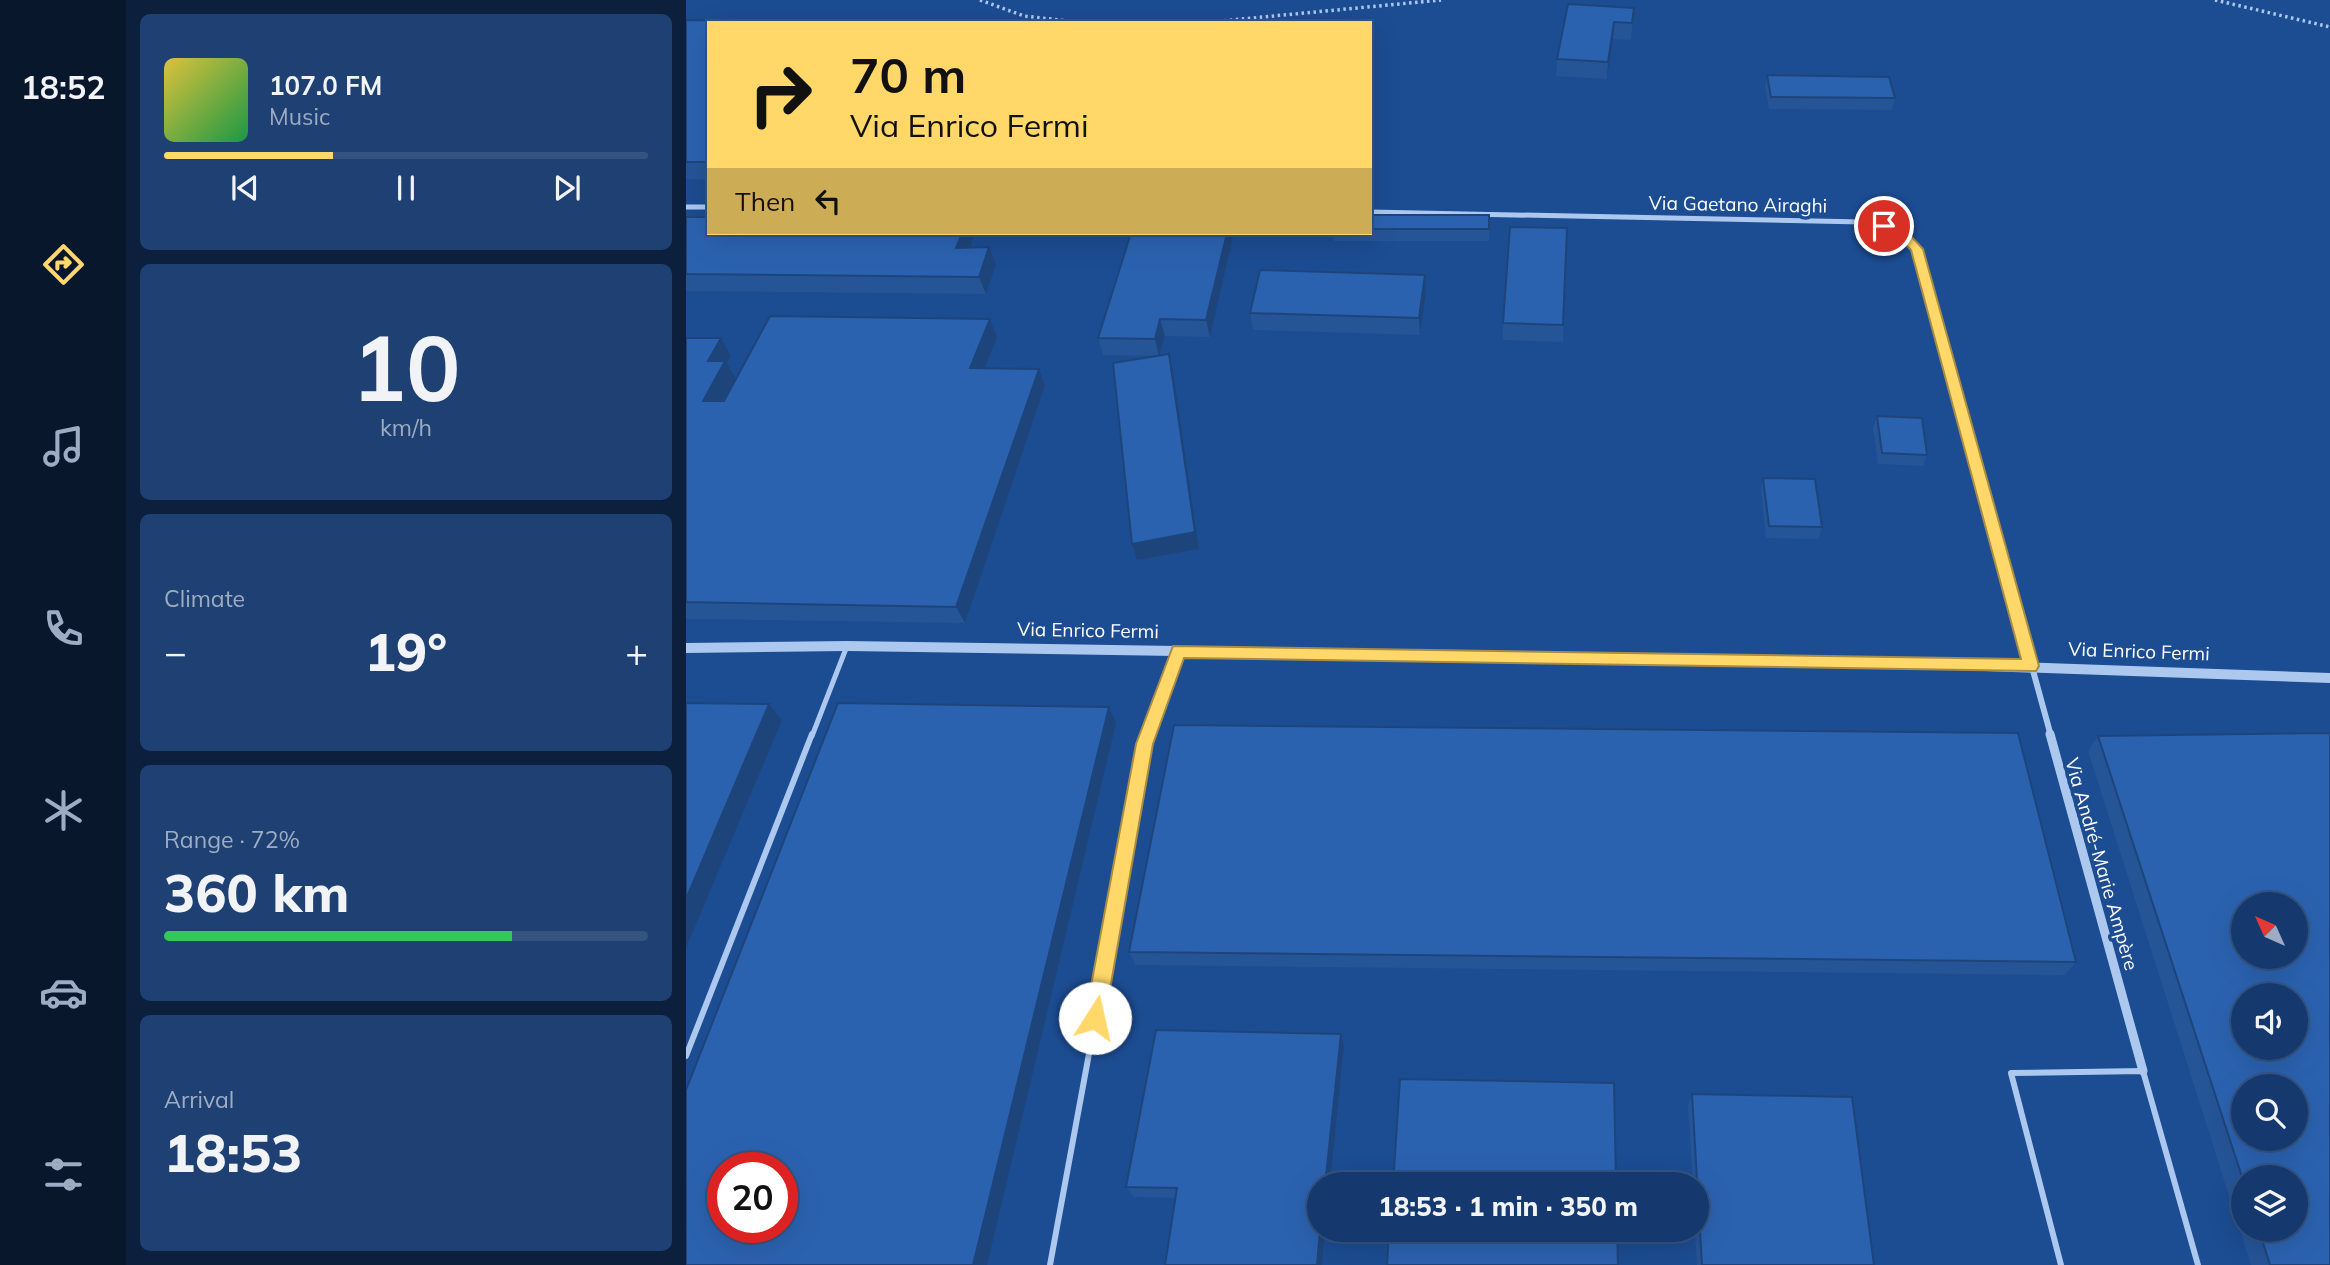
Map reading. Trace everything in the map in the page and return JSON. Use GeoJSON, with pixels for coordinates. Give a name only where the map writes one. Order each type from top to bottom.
{"type":"FeatureCollection","features":[{"type":"Feature","properties":{"kind":"street"},"geometry":{"type":"LineString","coordinates":[[686,207],[707,207]]}},
{"type":"Feature","properties":{"kind":"street","name":"Via Gaetano Airaghi"},"geometry":{"type":"LineString","coordinates":[[1372,212],[1863,222],[1884,226],[1906,238],[1917,249],[2031,666]]}},
{"type":"Feature","properties":{"kind":"street","name":"Via Enrico Fermi"},"geometry":{"type":"LineString","coordinates":[[686,648],[847,646],[2031,666],[2330,678]]}},
{"type":"Feature","properties":{"kind":"street","name":"Via André-Marie Ampère"},"geometry":{"type":"LineString","coordinates":[[2031,666],[2143,1071]]}},
{"type":"Feature","properties":{"kind":"lane"},"geometry":{"type":"LineString","coordinates":[[686,1056],[847,646]]}},
{"type":"Feature","properties":{"kind":"lane"},"geometry":{"type":"LineString","coordinates":[[1050,1265],[1144,744],[1178,651]]}},
{"type":"Feature","properties":{"kind":"lane"},"geometry":{"type":"LineString","coordinates":[[2061,1265],[2011,1073],[2143,1071],[2198,1265]]}},
{"type":"Feature","properties":{"kind":"path"},"geometry":{"type":"LineString","coordinates":[[980,0],[1024,16],[1068,21]]}},
{"type":"Feature","properties":{"kind":"path"},"geometry":{"type":"LineString","coordinates":[[1221,21],[1441,0]]}},
{"type":"Feature","properties":{"kind":"path"},"geometry":{"type":"LineString","coordinates":[[2215,0],[2330,27]]}},
{"type":"Feature","properties":{"kind":"building"},"geometry":{"type":"Polygon","coordinates":[[[1568,4],[1634,8],[1632,23],[1614,22],[1608,62],[1557,59],[1568,4]]]}},
{"type":"Feature","properties":{"kind":"building"},"geometry":{"type":"Polygon","coordinates":[[[686,20],[756,21],[707,21],[707,162],[686,162],[686,20]]]}},
{"type":"Feature","properties":{"kind":"building"},"geometry":{"type":"Polygon","coordinates":[[[1767,75],[1889,77],[1895,98],[1771,97],[1767,75]]]}},
{"type":"Feature","properties":{"kind":"building"},"geometry":{"type":"Polygon","coordinates":[[[1372,215],[1489,215],[1489,229],[1372,229],[1372,215]]]}},
{"type":"Feature","properties":{"kind":"building"},"geometry":{"type":"Polygon","coordinates":[[[686,217],[707,217],[707,235],[961,235],[956,248],[989,247],[979,277],[686,274],[686,217]]]}},
{"type":"Feature","properties":{"kind":"building"},"geometry":{"type":"Polygon","coordinates":[[[1510,227],[1567,228],[1563,325],[1503,323],[1510,227]]]}},
{"type":"Feature","properties":{"kind":"building"},"geometry":{"type":"Polygon","coordinates":[[[1130,235],[1227,235],[1206,320],[1160,319],[1155,339],[1098,338],[1130,235]]]}},
{"type":"Feature","properties":{"kind":"building"},"geometry":{"type":"Polygon","coordinates":[[[1260,270],[1425,275],[1419,318],[1250,313],[1260,270]]]}},
{"type":"Feature","properties":{"kind":"building"},"geometry":{"type":"Polygon","coordinates":[[[770,316],[990,319],[970,368],[1039,369],[956,607],[686,602],[686,338],[721,338],[708,361],[725,361],[703,401],[724,401],[770,316]]]}},
{"type":"Feature","properties":{"kind":"building"},"geometry":{"type":"Polygon","coordinates":[[[1169,354],[1195,532],[1132,544],[1113,363],[1169,354]]]}},
{"type":"Feature","properties":{"kind":"building"},"geometry":{"type":"Polygon","coordinates":[[[1877,416],[1922,418],[1927,455],[1882,453],[1877,416]]]}},
{"type":"Feature","properties":{"kind":"building"},"geometry":{"type":"Polygon","coordinates":[[[1763,478],[1815,479],[1822,527],[1769,526],[1763,478]]]}},
{"type":"Feature","properties":{"kind":"building"},"geometry":{"type":"Polygon","coordinates":[[[686,703],[769,704],[686,899],[686,703]]]}},
{"type":"Feature","properties":{"kind":"building"},"geometry":{"type":"Polygon","coordinates":[[[838,703],[1109,707],[973,1265],[686,1265],[686,1090],[838,703]]]}},
{"type":"Feature","properties":{"kind":"building"},"geometry":{"type":"Polygon","coordinates":[[[1174,725],[2018,733],[2076,962],[1129,952],[1174,725]]]}},
{"type":"Feature","properties":{"kind":"building"},"geometry":{"type":"Polygon","coordinates":[[[2330,733],[2330,1265],[2270,1265],[2263,1242],[2308,1242],[2308,1165],[2238,1165],[2234,1151],[2308,1151],[2308,1074],[2231,1074],[2231,1143],[2098,736],[2330,733]]]}},
{"type":"Feature","properties":{"kind":"building"},"geometry":{"type":"Polygon","coordinates":[[[1156,1030],[1341,1034],[1326,1172],[1307,1172],[1307,1242],[1319,1242],[1317,1265],[1165,1265],[1177,1188],[1126,1187],[1156,1030]]]}},
{"type":"Feature","properties":{"kind":"building"},"geometry":{"type":"Polygon","coordinates":[[[1400,1079],[1614,1083],[1616,1172],[1394,1172],[1400,1079]]]}},
{"type":"Feature","properties":{"kind":"building"},"geometry":{"type":"Polygon","coordinates":[[[1692,1094],[1852,1097],[1874,1265],[1702,1265],[1701,1242],[1709,1242],[1709,1172],[1697,1172],[1692,1094]]]}},
{"type":"Feature","properties":{"kind":"building"},"geometry":{"type":"Polygon","coordinates":[[[1388,1242],[1617,1242],[1618,1265],[1387,1265],[1388,1242]]]}},
{"type":"Feature","properties":{"kind":"route"},"geometry":{"type":"LineString","coordinates":[[1095,1018],[1144,744],[1178,651],[2031,666],[1917,249],[1906,238],[1884,226]]}}]}
